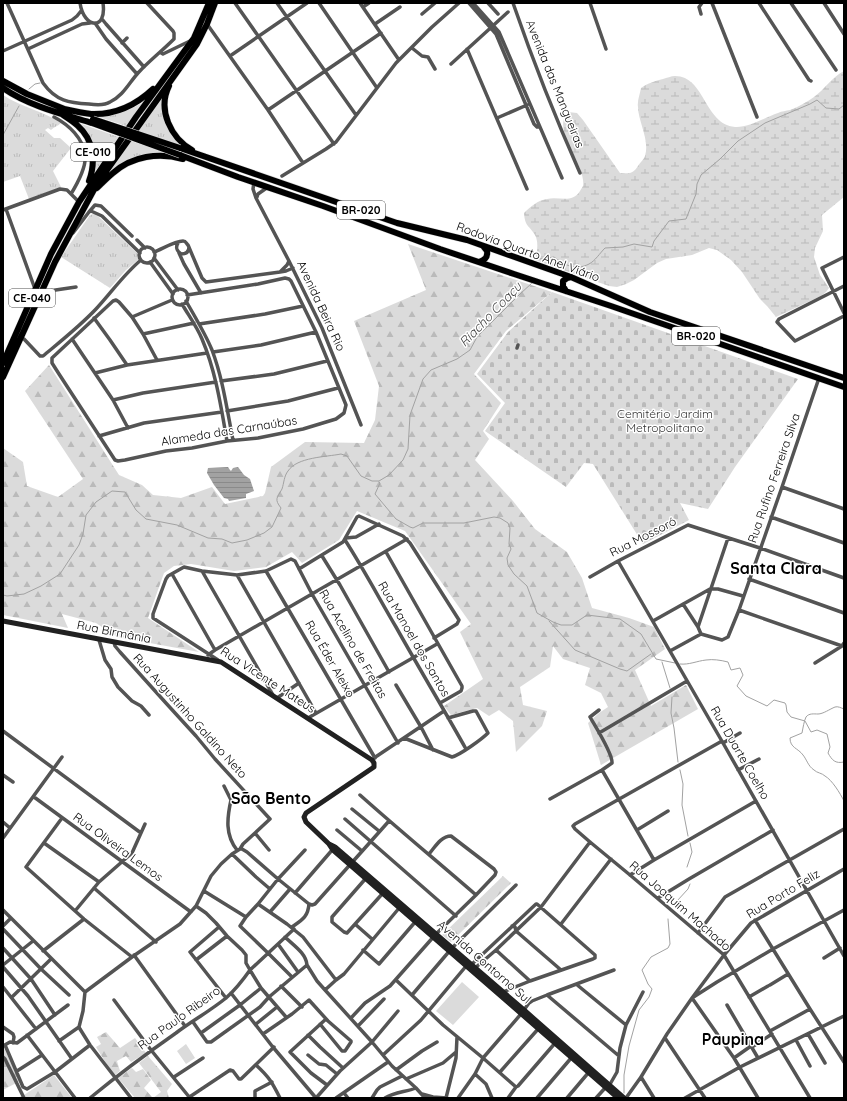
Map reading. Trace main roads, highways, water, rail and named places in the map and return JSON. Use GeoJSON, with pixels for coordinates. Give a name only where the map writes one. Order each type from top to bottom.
{"type":"FeatureCollection","features":[{"type":"Feature","properties":{"kind":"highway","name":"CE-040"},"geometry":{"type":"LineString","coordinates":[[4,360],[13,339],[38,291],[96,184],[173,73],[194,38],[209,3]]}},
{"type":"Feature","properties":{"kind":"highway","name":"CE-040"},"geometry":{"type":"LineString","coordinates":[[3,377],[38,291],[51,254],[79,202],[129,127],[197,44],[215,3]]}},
{"type":"Feature","properties":{"kind":"highway"},"geometry":{"type":"LineString","coordinates":[[59,113],[97,114],[108,113],[126,108],[143,98],[173,73]]}},
{"type":"Feature","properties":{"kind":"highway","name":"BR-020"},"geometry":{"type":"LineString","coordinates":[[173,73],[166,95],[165,104],[167,120],[172,132],[182,143],[202,156]]}},
{"type":"Feature","properties":{"kind":"highway","name":"CE-010"},"geometry":{"type":"LineString","coordinates":[[3,80],[79,126],[88,139],[94,163],[92,175],[79,202]]}},
{"type":"Feature","properties":{"kind":"highway","name":"CE-010"},"geometry":{"type":"LineString","coordinates":[[3,88],[26,101],[59,113]]}},
{"type":"Feature","properties":{"kind":"highway","name":"BR-020"},"geometry":{"type":"LineString","coordinates":[[59,113],[93,121],[180,152],[213,168]]}},
{"type":"Feature","properties":{"kind":"highway","name":"BR-020"},"geometry":{"type":"LineString","coordinates":[[180,152],[202,156]]}},
{"type":"Feature","properties":{"kind":"highway"},"geometry":{"type":"LineString","coordinates":[[90,195],[119,168],[147,156],[174,156],[213,168]]}},
{"type":"Feature","properties":{"kind":"highway","name":"Rodovia Quarto Anel Viário"},"geometry":{"type":"LineString","coordinates":[[202,156],[397,223],[467,240],[571,277],[650,312],[844,378]]}},
{"type":"Feature","properties":{"kind":"highway","name":"Rodovia Quarto Anel Viário"},"geometry":{"type":"LineString","coordinates":[[213,168],[479,262],[844,387]]}},
{"type":"Feature","properties":{"kind":"highway"},"geometry":{"type":"LineString","coordinates":[[336,212],[338,202]]}},
{"type":"Feature","properties":{"kind":"highway"},"geometry":{"type":"LineString","coordinates":[[479,262],[484,260],[487,256],[487,251],[482,246]]}},
{"type":"Feature","properties":{"kind":"highway"},"geometry":{"type":"LineString","coordinates":[[566,291],[563,286],[563,281],[571,277]]}},
{"type":"Feature","properties":{"kind":"waterway"},"geometry":{"type":"LineString","coordinates":[[29,89],[35,84],[40,83]]}},
{"type":"Feature","properties":{"kind":"waterway","name":"Riacho Coaçu"},"geometry":{"type":"LineString","coordinates":[[540,259],[554,257],[566,265],[579,267],[591,263],[605,248],[623,247],[634,244],[652,247],[654,241],[669,221],[686,219],[696,194],[697,184],[701,175],[738,141],[765,123],[817,100],[826,108],[839,109],[844,105]]}},
{"type":"Feature","properties":{"kind":"waterway"},"geometry":{"type":"LineString","coordinates":[[3,135],[19,106]]}},
{"type":"Feature","properties":{"kind":"waterway","name":"Riacho Coaçu"},"geometry":{"type":"LineString","coordinates":[[3,595],[24,594],[41,586],[60,574],[79,545],[83,534],[86,515],[96,502],[112,491],[125,492],[136,510],[146,519],[177,525],[208,538],[222,539],[232,543],[247,540],[264,533],[272,527],[281,508],[277,498],[282,489],[286,475],[292,466],[305,460],[341,454],[347,456],[361,476],[372,481],[379,481],[389,475],[403,460],[408,449],[410,415],[423,379],[431,370],[457,359],[470,350],[477,337],[532,283]]}},
{"type":"Feature","properties":{"kind":"waterway"},"geometry":{"type":"LineString","coordinates":[[379,482],[380,483],[375,494],[396,519],[413,528],[423,523],[464,523],[494,517],[500,518],[508,523],[510,528],[509,544],[511,549],[507,558],[508,565],[514,574],[527,586],[537,613],[561,625],[572,625],[587,615],[620,619],[641,634],[656,659],[675,663]]}},
{"type":"Feature","properties":{"kind":"waterway"},"geometry":{"type":"LineString","coordinates":[[549,621],[575,650],[620,669],[627,671],[651,654]]}},
{"type":"Feature","properties":{"kind":"waterway"},"geometry":{"type":"LineString","coordinates":[[680,664],[703,660],[719,660],[728,662],[731,670],[740,668],[743,675],[737,686],[746,696],[767,706],[774,700],[785,703],[787,712],[791,717],[805,721],[811,732],[817,730],[827,734],[830,747],[828,753],[829,755],[836,762],[844,762]]}},
{"type":"Feature","properties":{"kind":"waterway"},"geometry":{"type":"LineString","coordinates":[[662,662],[670,688]]}},
{"type":"Feature","properties":{"kind":"waterway"},"geometry":{"type":"LineString","coordinates":[[672,697],[671,713],[678,762]]}},
{"type":"Feature","properties":{"kind":"waterway"},"geometry":{"type":"LineString","coordinates":[[844,709],[836,707],[822,713],[809,715],[805,719],[802,733],[790,738],[791,744],[803,755],[810,767],[830,780],[844,801]]}},
{"type":"Feature","properties":{"kind":"waterway"},"geometry":{"type":"LineString","coordinates":[[680,770],[683,784],[682,805],[688,836]]}},
{"type":"Feature","properties":{"kind":"waterway"},"geometry":{"type":"LineString","coordinates":[[687,867],[692,852],[690,843]]}},
{"type":"Feature","properties":{"kind":"waterway"},"geometry":{"type":"LineString","coordinates":[[677,901],[688,889],[690,884]]}},
{"type":"Feature","properties":{"kind":"waterway"},"geometry":{"type":"LineString","coordinates":[[624,1093],[624,1075],[629,1046],[639,1010],[649,997],[652,989],[648,984],[642,970],[651,957],[668,948],[670,944],[668,919]]}},
{"type":"Feature","properties":{"kind":"district","name":"Santa Clara"},"geometry":{"type":"Point","coordinates":[776,568]}},
{"type":"Feature","properties":{"kind":"district","name":"São Bento"},"geometry":{"type":"Point","coordinates":[271,798]}},
{"type":"Feature","properties":{"kind":"district","name":"Paupina"},"geometry":{"type":"Point","coordinates":[733,1039]}},
{"type":"Feature","properties":{"kind":"park label","name":"Cemitério Jardim Metropolitano"},"geometry":{"type":"Point","coordinates":[665,421]}}]}
